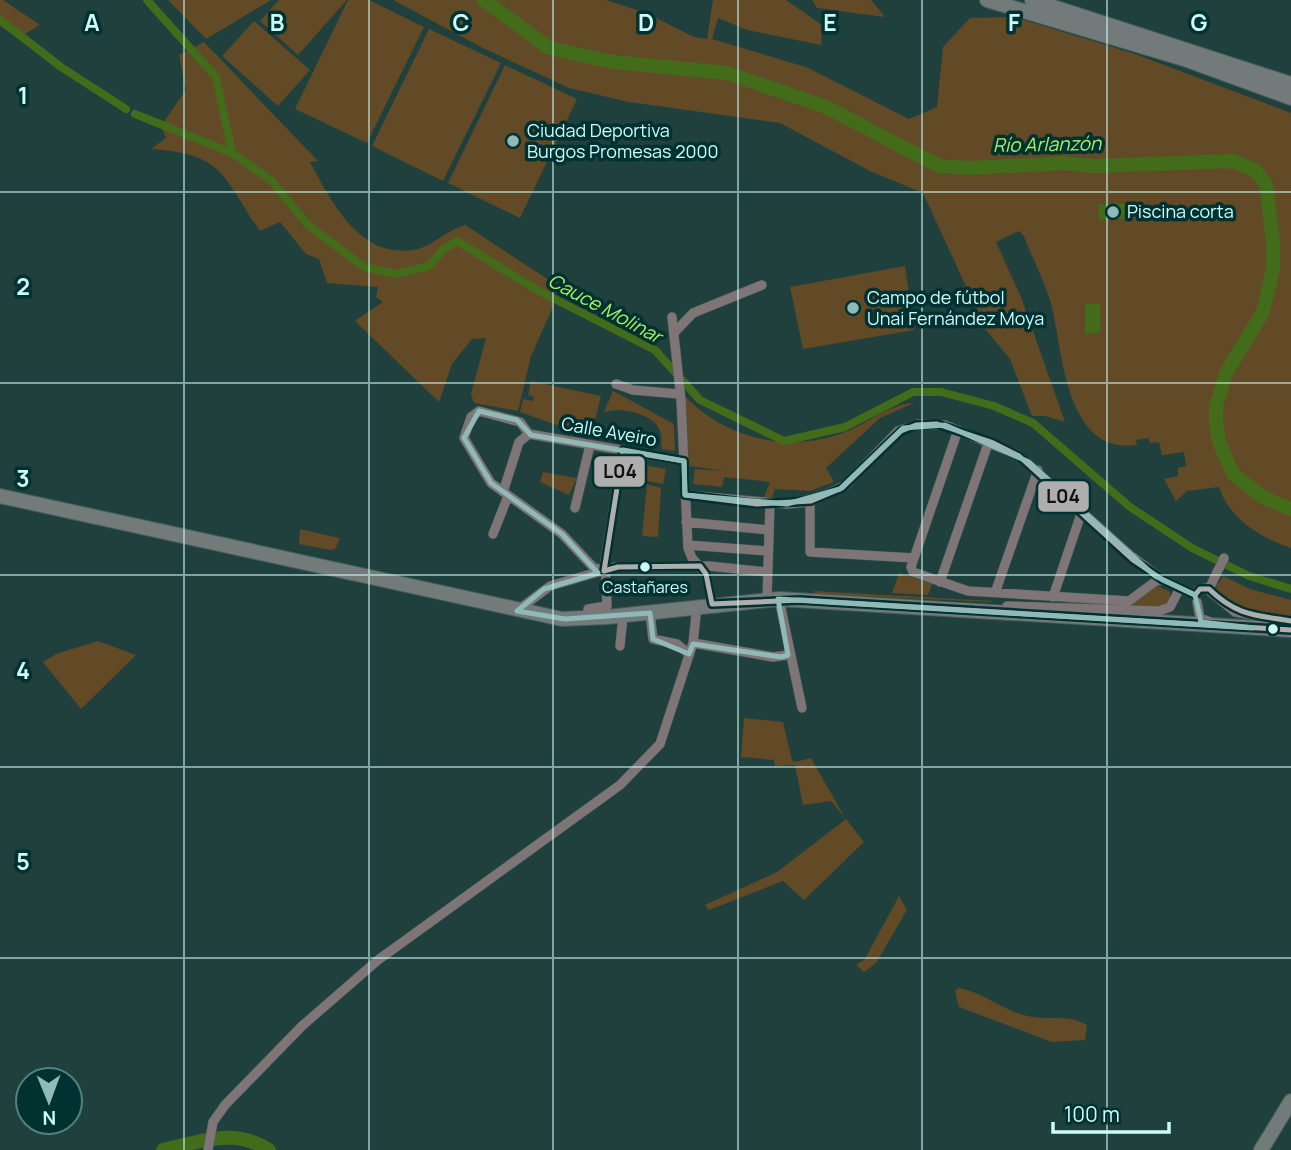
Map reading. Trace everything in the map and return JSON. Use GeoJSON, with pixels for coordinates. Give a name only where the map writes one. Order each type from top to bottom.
{"type":"FeatureCollection","features":[{"type":"Feature","properties":{"kind":"highway"},"geometry":{"type":"LineString","coordinates":[[987,0],[1184,59],[1291,98]]}},
{"type":"Feature","properties":{"kind":"highway"},"geometry":{"type":"LineString","coordinates":[[1032,0],[1291,84]]}},
{"type":"Feature","properties":{"kind":"highway"},"geometry":{"type":"LineString","coordinates":[[0,496],[517,611],[565,619],[650,613],[773,599],[1291,630]]}},
{"type":"Feature","properties":{"kind":"highway"},"geometry":{"type":"LineString","coordinates":[[1023,613],[1079,612],[1291,621]]}},
{"type":"Feature","properties":{"kind":"highway"},"geometry":{"type":"LineString","coordinates":[[1261,1150],[1291,1101]]}},
{"type":"Feature","properties":{"kind":"street"},"geometry":{"type":"LineString","coordinates":[[674,333],[693,313],[762,285]]}},
{"type":"Feature","properties":{"kind":"street"},"geometry":{"type":"LineString","coordinates":[[208,1150],[213,1122],[225,1105],[302,1026],[445,911],[620,785],[660,744],[704,605],[706,574],[692,558],[688,545],[673,317]]}},
{"type":"Feature","properties":{"kind":"street"},"geometry":{"type":"LineString","coordinates":[[615,384],[642,391],[679,389]]}},
{"type":"Feature","properties":{"kind":"street"},"geometry":{"type":"LineString","coordinates":[[493,534],[505,494],[518,444],[530,434],[517,420],[479,411],[471,417],[464,438],[491,483],[505,494],[562,534],[593,567],[604,570]]}},
{"type":"Feature","properties":{"kind":"street"},"geometry":{"type":"LineString","coordinates":[[685,495],[770,503],[810,502],[846,485],[887,440],[903,428],[934,423],[989,441],[1018,455],[1038,470],[1081,514],[1157,579],[1207,606],[1213,601],[1211,592],[1224,558]]}},
{"type":"Feature","properties":{"kind":"street"},"geometry":{"type":"LineString","coordinates":[[958,430],[912,570],[968,591],[1131,601],[1157,579]]}},
{"type":"Feature","properties":{"kind":"street","name":"Calle Aveiro"},"geometry":{"type":"LineString","coordinates":[[530,434],[684,461]]}},
{"type":"Feature","properties":{"kind":"street"},"geometry":{"type":"LineString","coordinates":[[940,582],[989,441]]}},
{"type":"Feature","properties":{"kind":"street"},"geometry":{"type":"LineString","coordinates":[[575,508],[590,445]]}},
{"type":"Feature","properties":{"kind":"street"},"geometry":{"type":"LineString","coordinates":[[588,609],[606,607],[604,570],[623,450]]}},
{"type":"Feature","properties":{"kind":"street"},"geometry":{"type":"LineString","coordinates":[[995,593],[1038,470]]}},
{"type":"Feature","properties":{"kind":"street"},"geometry":{"type":"LineString","coordinates":[[810,502],[810,552],[914,558]]}},
{"type":"Feature","properties":{"kind":"street"},"geometry":{"type":"LineString","coordinates":[[770,503],[767,572],[802,708]]}},
{"type":"Feature","properties":{"kind":"street"},"geometry":{"type":"LineString","coordinates":[[1053,597],[1081,514]]}},
{"type":"Feature","properties":{"kind":"street"},"geometry":{"type":"LineString","coordinates":[[686,522],[769,530]]}},
{"type":"Feature","properties":{"kind":"street"},"geometry":{"type":"LineString","coordinates":[[688,545],[768,551]]}},
{"type":"Feature","properties":{"kind":"street"},"geometry":{"type":"LineString","coordinates":[[517,611],[550,586],[618,567],[700,566],[767,572]]}},
{"type":"Feature","properties":{"kind":"street"},"geometry":{"type":"LineString","coordinates":[[1253,628],[1206,622],[1200,618],[1196,599],[1200,589],[1211,592],[1242,615],[1291,621]]}},
{"type":"Feature","properties":{"kind":"street"},"geometry":{"type":"LineString","coordinates":[[958,610],[988,606],[1159,611],[1170,607],[1180,590]]}},
{"type":"Feature","properties":{"kind":"street"},"geometry":{"type":"LineString","coordinates":[[650,613],[653,639],[677,644],[689,654]]}},
{"type":"Feature","properties":{"kind":"street"},"geometry":{"type":"LineString","coordinates":[[620,646],[623,615]]}},
{"type":"Feature","properties":{"kind":"street"},"geometry":{"type":"LineString","coordinates":[[693,643],[773,657],[788,655]]}},
{"type":"Feature","properties":{"kind":"highlighted area"},"geometry":{"type":"Polygon","coordinates":[[[479,411],[517,420],[531,435],[684,461],[685,495],[787,504],[840,489],[903,428],[945,425],[1029,462],[1155,576],[1195,595],[1201,622],[1253,628],[778,599],[788,655],[781,657],[693,644],[689,654],[653,639],[650,613],[565,619],[517,611],[544,589],[598,573],[562,534],[491,483],[464,438],[479,411]]]}},
{"type":"Feature","properties":{"kind":"shaded area"},"geometry":{"type":"Polygon","coordinates":[[[0,0],[40,25],[18,38],[0,26],[0,0]]]}},
{"type":"Feature","properties":{"kind":"shaded area"},"geometry":{"type":"Polygon","coordinates":[[[168,0],[271,0],[206,39],[168,0]]]}},
{"type":"Feature","properties":{"kind":"shaded area"},"geometry":{"type":"Polygon","coordinates":[[[279,0],[346,1],[298,55],[260,21],[279,0]]]}},
{"type":"Feature","properties":{"kind":"shaded area"},"geometry":{"type":"Polygon","coordinates":[[[348,0],[369,0],[424,27],[367,143],[295,109],[348,0]]]}},
{"type":"Feature","properties":{"kind":"shaded area"},"geometry":{"type":"Polygon","coordinates":[[[393,0],[606,0],[646,13],[694,37],[707,39],[713,0],[786,0],[822,25],[821,45],[747,30],[718,18],[712,39],[806,67],[909,119],[937,107],[943,47],[970,18],[1014,17],[1135,54],[1291,113],[1291,548],[1268,539],[1238,518],[1230,509],[1219,487],[1187,491],[1176,501],[1164,479],[1178,476],[1178,468],[1186,466],[1184,452],[1162,455],[1159,442],[1150,443],[1149,438],[1136,440],[1137,445],[1113,444],[1095,434],[1082,418],[1072,398],[1052,307],[1024,236],[1019,231],[996,242],[1021,297],[1065,422],[1045,416],[1032,416],[1010,359],[986,330],[923,193],[870,171],[780,123],[629,102],[569,88],[485,49],[393,0]]]}},
{"type":"Feature","properties":{"kind":"shaded area"},"geometry":{"type":"Polygon","coordinates":[[[812,0],[871,0],[885,17],[817,8],[812,0]]]}},
{"type":"Feature","properties":{"kind":"shaded area"},"geometry":{"type":"Polygon","coordinates":[[[254,21],[310,70],[278,106],[222,56],[254,21]]]}},
{"type":"Feature","properties":{"kind":"shaded area","name":"Ciudad Deportiva Burgos Promesas 2000"},"geometry":{"type":"Polygon","coordinates":[[[429,29],[501,63],[443,181],[372,146],[429,29]]]}},
{"type":"Feature","properties":{"kind":"shaded area"},"geometry":{"type":"Polygon","coordinates":[[[204,42],[318,161],[310,162],[327,193],[349,224],[362,236],[377,245],[394,250],[413,250],[427,246],[465,225],[555,284],[553,307],[531,356],[518,411],[474,403],[471,394],[486,338],[472,339],[452,364],[439,402],[357,323],[356,320],[383,302],[376,297],[378,287],[327,283],[319,259],[306,254],[280,222],[260,231],[219,171],[194,156],[151,149],[166,138],[161,126],[186,90],[179,55],[204,42]]]}},
{"type":"Feature","properties":{"kind":"shaded area","name":"Ciudad Deportiva Burgos Promesas 2000"},"geometry":{"type":"Polygon","coordinates":[[[505,65],[577,99],[520,218],[448,183],[505,65]]]}},
{"type":"Feature","properties":{"kind":"shaded area","name":"Piscina corta"},"geometry":{"type":"Polygon","coordinates":[[[1098,204],[1128,204],[1128,219],[1099,220],[1098,204]]]}},
{"type":"Feature","properties":{"kind":"shaded area","name":"Campo de fútbol Unai Fernández Moya"},"geometry":{"type":"Polygon","coordinates":[[[905,266],[914,330],[803,349],[790,287],[905,266]]]}},
{"type":"Feature","properties":{"kind":"shaded area"},"geometry":{"type":"Polygon","coordinates":[[[1085,304],[1100,304],[1100,333],[1085,334],[1085,304]]]}},
{"type":"Feature","properties":{"kind":"shaded area"},"geometry":{"type":"Polygon","coordinates":[[[531,381],[601,396],[591,437],[587,436],[589,429],[574,424],[571,430],[520,412],[523,399],[533,401],[534,397],[528,395],[531,381]]]}},
{"type":"Feature","properties":{"kind":"shaded area"},"geometry":{"type":"Polygon","coordinates":[[[613,391],[674,424],[675,451],[662,449],[657,425],[644,416],[627,411],[604,412],[613,391]]]}},
{"type":"Feature","properties":{"kind":"shaded area"},"geometry":{"type":"Polygon","coordinates":[[[685,396],[702,411],[740,433],[784,442],[829,438],[889,410],[914,403],[880,418],[826,468],[834,482],[810,491],[775,489],[772,498],[764,497],[770,482],[724,477],[722,487],[693,484],[695,469],[724,471],[689,466],[685,396]]]}},
{"type":"Feature","properties":{"kind":"shaded area"},"geometry":{"type":"Polygon","coordinates":[[[639,464],[666,469],[663,484],[637,479],[639,464]]]}},
{"type":"Feature","properties":{"kind":"shaded area"},"geometry":{"type":"Polygon","coordinates":[[[543,472],[577,478],[569,495],[540,482],[543,472]]]}},
{"type":"Feature","properties":{"kind":"shaded area"},"geometry":{"type":"Polygon","coordinates":[[[647,484],[661,488],[658,537],[642,536],[647,484]]]}},
{"type":"Feature","properties":{"kind":"shaded area"},"geometry":{"type":"Polygon","coordinates":[[[300,529],[340,539],[335,549],[331,550],[299,544],[300,529]]]}},
{"type":"Feature","properties":{"kind":"shaded area"},"geometry":{"type":"Polygon","coordinates":[[[899,573],[932,584],[928,595],[892,593],[899,573]]]}},
{"type":"Feature","properties":{"kind":"shaded area"},"geometry":{"type":"Polygon","coordinates":[[[1223,576],[1250,589],[1291,600],[1291,616],[1250,612],[1232,605],[1216,591],[1217,582],[1219,583],[1223,576]]]}},
{"type":"Feature","properties":{"kind":"shaded area"},"geometry":{"type":"Polygon","coordinates":[[[1156,585],[1170,592],[1170,604],[1160,607],[1066,603],[1067,600],[1129,604],[1156,585]]]}},
{"type":"Feature","properties":{"kind":"shaded area"},"geometry":{"type":"Polygon","coordinates":[[[814,591],[992,601],[992,602],[814,594],[814,591]]]}},
{"type":"Feature","properties":{"kind":"shaded area"},"geometry":{"type":"Polygon","coordinates":[[[98,641],[136,655],[81,709],[43,662],[56,654],[98,641]]]}},
{"type":"Feature","properties":{"kind":"shaded area"},"geometry":{"type":"Polygon","coordinates":[[[744,718],[783,722],[792,760],[795,762],[811,758],[845,818],[831,801],[803,805],[795,765],[775,766],[774,760],[741,757],[744,718]]]}},
{"type":"Feature","properties":{"kind":"shaded area"},"geometry":{"type":"Polygon","coordinates":[[[846,819],[864,842],[804,900],[783,881],[709,910],[705,905],[777,872],[846,819]]]}},
{"type":"Feature","properties":{"kind":"shaded area"},"geometry":{"type":"Polygon","coordinates":[[[899,896],[907,910],[876,963],[864,972],[856,965],[865,959],[899,896]]]}},
{"type":"Feature","properties":{"kind":"shaded area"},"geometry":{"type":"Polygon","coordinates":[[[959,988],[1023,1015],[1066,1018],[1080,1022],[1087,1025],[1085,1040],[1052,1042],[959,1007],[955,991],[959,988]]]}},
{"type":"Feature","properties":{"kind":"waterway"},"geometry":{"type":"LineString","coordinates":[[147,0],[216,77],[232,153]]}},
{"type":"Feature","properties":{"kind":"waterway","name":"Río Arlanzón"},"geometry":{"type":"LineString","coordinates":[[484,0],[549,48],[613,62],[727,73],[826,107],[939,166],[970,168],[1064,163],[1094,166],[1233,161],[1255,170],[1266,184],[1273,241],[1273,269],[1263,312],[1226,373],[1216,406],[1216,423],[1219,442],[1233,474],[1264,498],[1291,509]]}},
{"type":"Feature","properties":{"kind":"waterway","name":"Cauce Molinar"},"geometry":{"type":"LineString","coordinates":[[0,20],[61,67],[126,109]]}},
{"type":"Feature","properties":{"kind":"waterway","name":"Cauce Molinar"},"geometry":{"type":"LineString","coordinates":[[135,114],[232,153],[272,181],[308,225],[364,267],[396,274],[429,266],[444,249],[457,241],[537,290],[655,350],[700,400],[784,441],[845,427],[913,392],[941,392],[994,406],[1033,423],[1130,507],[1192,548],[1249,576],[1291,589]]}},
{"type":"Feature","properties":{"kind":"waterway"},"geometry":{"type":"LineString","coordinates":[[163,1150],[217,1138],[243,1139],[269,1150]]}},
{"type":"Feature","properties":{"kind":"transit line","name":"L04"},"geometry":{"type":"LineString","coordinates":[[1291,621],[1247,613],[1229,605],[1209,589],[1200,589],[1195,595],[1163,580],[1133,560],[1019,456],[991,442],[937,424],[916,425],[901,431],[842,488],[811,501],[757,504],[685,495],[684,461],[623,450],[604,571],[618,567],[700,566],[706,574],[712,604],[800,600],[1291,630]]}},
{"type":"Feature","properties":{"kind":"place","name":"Ciudad Deportiva Burgos Promesas 2000"},"geometry":{"type":"Point","coordinates":[513,141]}},
{"type":"Feature","properties":{"kind":"place","name":"Piscina corta"},"geometry":{"type":"Point","coordinates":[1113,212]}},
{"type":"Feature","properties":{"kind":"place","name":"Campo de fútbol Unai Fernández Moya"},"geometry":{"type":"Point","coordinates":[853,308]}},
{"type":"Feature","properties":{"kind":"place","name":"Castañares"},"geometry":{"type":"Point","coordinates":[645,567]}}]}
